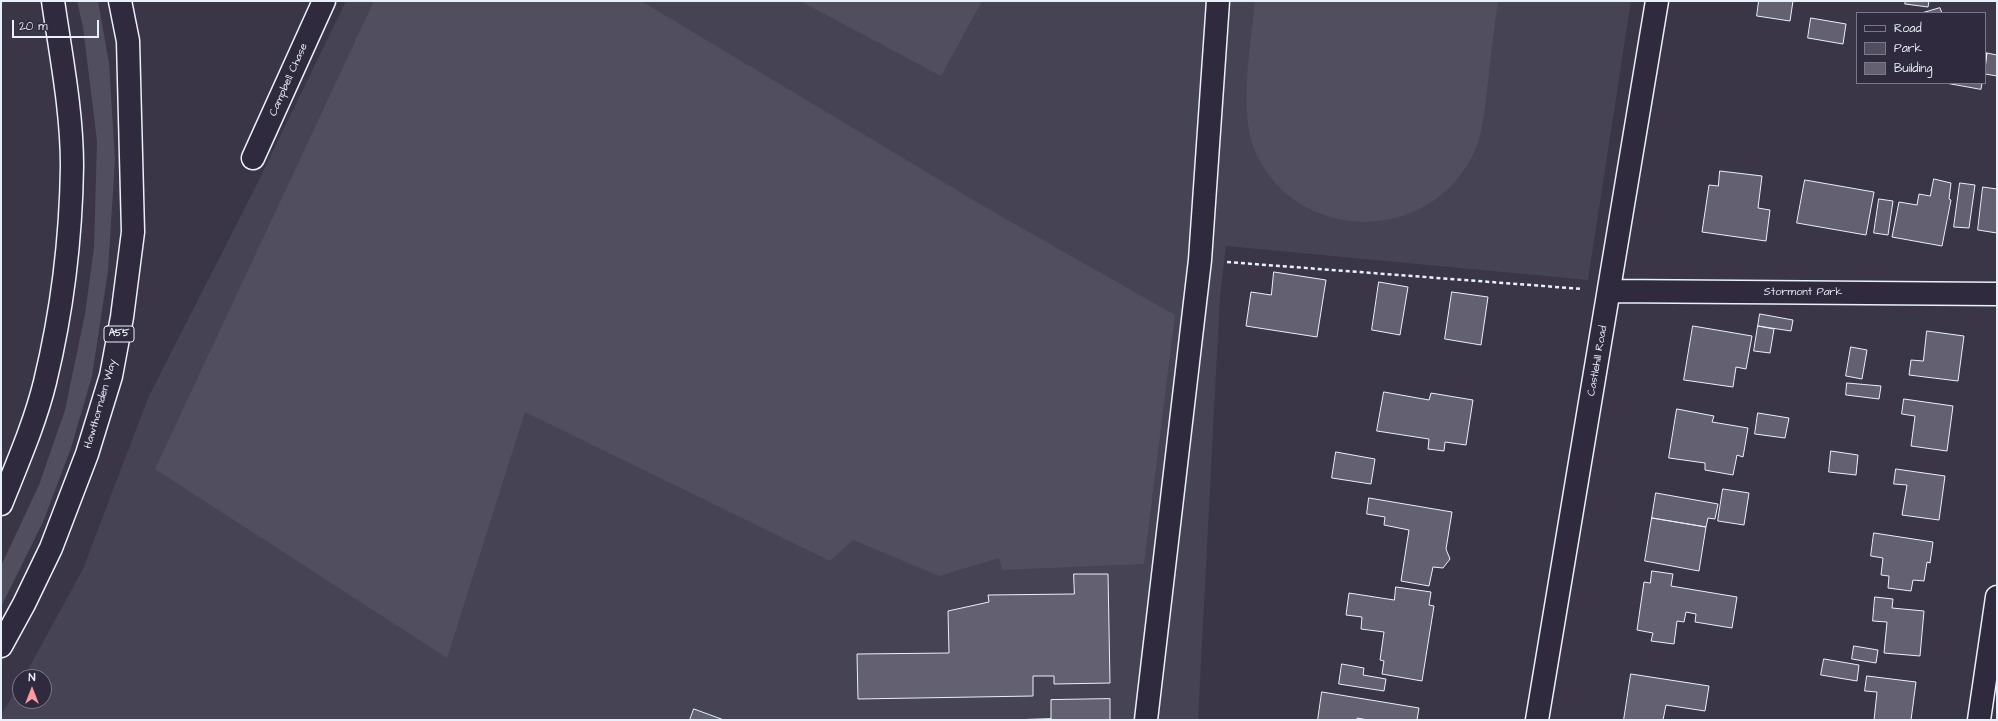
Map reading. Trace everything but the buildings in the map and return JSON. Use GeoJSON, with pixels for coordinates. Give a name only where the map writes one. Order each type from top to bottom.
{"type":"FeatureCollection","features":[{"type":"Feature","properties":{"kind":"main road"},"geometry":{"type":"LineString","coordinates":[[1,504],[22,450],[44,382],[64,280],[72,166],[67,92],[53,1]]}},
{"type":"Feature","properties":{"kind":"main road","name":"Hawthornden Way"},"geometry":{"type":"LineString","coordinates":[[1,646],[24,604],[51,548],[87,454],[112,376],[122,317],[132,232],[128,41],[120,1]]}},
{"type":"Feature","properties":{"kind":"main road","name":"Campbell Chase"},"geometry":{"type":"LineString","coordinates":[[253,158],[324,1]]}},
{"type":"Feature","properties":{"kind":"main road"},"geometry":{"type":"LineString","coordinates":[[1146,720],[1200,260],[1218,1]]}},
{"type":"Feature","properties":{"kind":"main road","name":"Castlehill Road"},"geometry":{"type":"LineString","coordinates":[[1537,720],[1610,291],[1657,1]]}},
{"type":"Feature","properties":{"kind":"main road","name":"Stormont Park"},"geometry":{"type":"LineString","coordinates":[[1610,291],[1997,294]]}},
{"type":"Feature","properties":{"kind":"main road"},"geometry":{"type":"LineString","coordinates":[[1979,720],[1997,597]]}},
{"type":"Feature","properties":{"kind":"path"},"geometry":{"type":"LineString","coordinates":[[1200,260],[1610,291]]}},
{"type":"Feature","properties":{"kind":"shaded area"},"geometry":{"type":"Polygon","coordinates":[[[346,1],[1631,1],[1588,280],[1226,246],[1220,296],[1198,720],[1,720],[1,715],[12,697],[12,709],[52,709],[52,669],[28,669],[83,569],[148,398],[258,182],[346,1]]]}},
{"type":"Feature","properties":{"kind":"green space"},"geometry":{"type":"Polygon","coordinates":[[[77,1],[98,1],[109,63],[115,160],[108,271],[92,376],[71,448],[43,522],[1,607],[1,566],[39,485],[65,410],[85,314],[94,248],[97,141],[83,27],[77,1]]]}},
{"type":"Feature","properties":{"kind":"green space"},"geometry":{"type":"Polygon","coordinates":[[[374,1],[641,1],[990,210],[1175,315],[1144,564],[1002,570],[999,558],[939,576],[853,540],[830,561],[525,412],[447,658],[155,469],[374,1]]]}},
{"type":"Feature","properties":{"kind":"green space"},"geometry":{"type":"Polygon","coordinates":[[[800,1],[982,1],[941,76],[800,1]]]}},
{"type":"Feature","properties":{"kind":"green space"},"geometry":{"type":"Polygon","coordinates":[[[1255,1],[1498,1],[1482,129],[1475,150],[1455,181],[1429,204],[1398,217],[1365,222],[1332,217],[1301,204],[1275,182],[1255,151],[1250,135],[1247,117],[1247,77],[1255,1]]]}}]}
